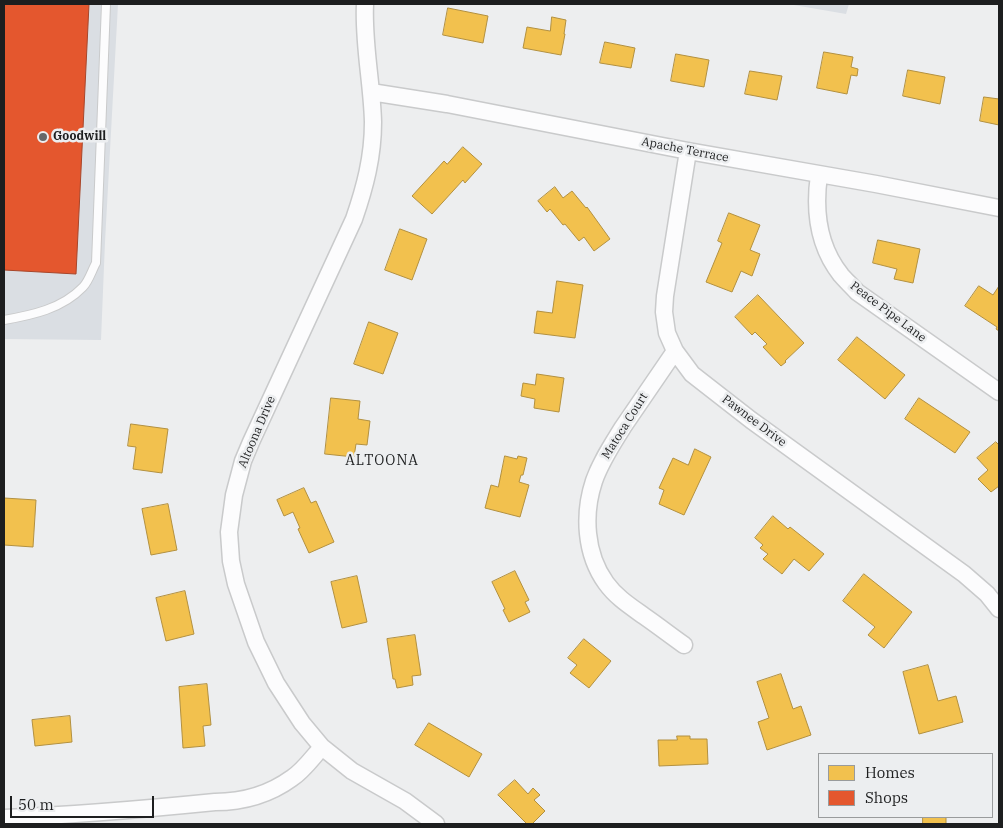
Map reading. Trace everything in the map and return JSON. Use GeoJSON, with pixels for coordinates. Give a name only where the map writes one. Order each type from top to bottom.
{"type":"FeatureCollection","features":[{"type":"Feature","properties":{"kind":"street","name":"Altoona Drive"},"geometry":{"type":"LineString","coordinates":[[365,4],[364,21],[373,123],[371,156],[365,188],[354,219],[245,455],[234,495],[229,532],[231,561],[236,584],[256,642],[276,683],[302,724],[322,747],[352,772],[405,801],[436,824]]}},
{"type":"Feature","properties":{"kind":"street","name":"Apache Terrace"},"geometry":{"type":"LineString","coordinates":[[371,92],[447,104],[688,151],[999,208]]}},
{"type":"Feature","properties":{"kind":"street","name":"Pawnee Drive"},"geometry":{"type":"LineString","coordinates":[[688,151],[665,296],[664,312],[667,332],[674,351],[692,374],[751,420],[964,574],[987,594],[999,609]]}},
{"type":"Feature","properties":{"kind":"street","name":"Peace Pipe Lane"},"geometry":{"type":"LineString","coordinates":[[819,175],[817,214],[821,238],[828,256],[841,275],[858,292],[999,392]]}},
{"type":"Feature","properties":{"kind":"street","name":"Matoca Court"},"geometry":{"type":"LineString","coordinates":[[674,351],[604,458],[594,481],[589,501],[587,527],[589,544],[596,565],[606,584],[621,599],[684,645]]}},
{"type":"Feature","properties":{"kind":"street"},"geometry":{"type":"LineString","coordinates":[[4,818],[148,809],[250,798],[273,790],[294,778],[322,747]]}},
{"type":"Feature","properties":{"kind":"lane"},"geometry":{"type":"LineString","coordinates":[[4,320],[34,314],[61,304],[84,286],[96,263],[106,4]]}},
{"type":"Feature","properties":{"kind":"shaded area"},"geometry":{"type":"Polygon","coordinates":[[[4,4],[118,4],[101,340],[4,339],[4,4]]]}},
{"type":"Feature","properties":{"kind":"shaded area"},"geometry":{"type":"Polygon","coordinates":[[[788,4],[849,4],[846,14],[788,4]]]}},
{"type":"Feature","properties":{"kind":"building: Homes"},"geometry":{"type":"Polygon","coordinates":[[[448,8],[488,16],[483,43],[443,35],[448,8]]]}},
{"type":"Feature","properties":{"kind":"building: Homes"},"geometry":{"type":"Polygon","coordinates":[[[552,17],[566,20],[561,55],[523,48],[527,27],[550,31],[552,17]]]}},
{"type":"Feature","properties":{"kind":"building: Homes"},"geometry":{"type":"Polygon","coordinates":[[[605,42],[635,48],[631,68],[600,63],[605,42]]]}},
{"type":"Feature","properties":{"kind":"building: Homes"},"geometry":{"type":"Polygon","coordinates":[[[824,52],[853,57],[851,67],[858,69],[857,76],[851,75],[847,94],[817,88],[824,52]]]}},
{"type":"Feature","properties":{"kind":"building: Homes"},"geometry":{"type":"Polygon","coordinates":[[[676,54],[709,60],[704,87],[671,81],[676,54]]]}},
{"type":"Feature","properties":{"kind":"building: Homes"},"geometry":{"type":"Polygon","coordinates":[[[908,70],[945,77],[940,104],[903,96],[908,70]]]}},
{"type":"Feature","properties":{"kind":"building: Homes"},"geometry":{"type":"Polygon","coordinates":[[[750,71],[782,76],[777,100],[745,94],[750,71]]]}},
{"type":"Feature","properties":{"kind":"building: Homes"},"geometry":{"type":"Polygon","coordinates":[[[984,97],[999,99],[999,125],[980,121],[984,97]]]}},
{"type":"Feature","properties":{"kind":"building: Homes"},"geometry":{"type":"Polygon","coordinates":[[[463,147],[482,164],[465,183],[463,180],[432,214],[412,196],[444,161],[447,164],[463,147]]]}},
{"type":"Feature","properties":{"kind":"building: Homes"},"geometry":{"type":"Polygon","coordinates":[[[555,187],[563,198],[572,191],[587,207],[610,239],[594,251],[584,237],[579,241],[550,209],[547,212],[538,201],[555,187]]]}},
{"type":"Feature","properties":{"kind":"building: Homes"},"geometry":{"type":"Polygon","coordinates":[[[729,213],[760,225],[750,250],[760,254],[752,276],[741,271],[732,292],[706,282],[722,243],[718,241],[729,213]]]}},
{"type":"Feature","properties":{"kind":"building: Homes"},"geometry":{"type":"Polygon","coordinates":[[[400,229],[427,239],[412,280],[385,270],[400,229]]]}},
{"type":"Feature","properties":{"kind":"building: Homes"},"geometry":{"type":"Polygon","coordinates":[[[878,240],[920,249],[913,283],[894,279],[897,269],[873,263],[878,240]]]}},
{"type":"Feature","properties":{"kind":"building: Homes"},"geometry":{"type":"Polygon","coordinates":[[[557,281],[583,285],[575,338],[534,333],[537,311],[552,313],[557,281]]]}},
{"type":"Feature","properties":{"kind":"building: Homes"},"geometry":{"type":"Polygon","coordinates":[[[979,286],[993,295],[999,286],[999,331],[996,329],[997,327],[965,306],[979,286]]]}},
{"type":"Feature","properties":{"kind":"building: Homes"},"geometry":{"type":"Polygon","coordinates":[[[758,295],[804,343],[781,366],[763,347],[767,344],[755,332],[752,335],[735,317],[758,295]]]}},
{"type":"Feature","properties":{"kind":"building: Homes"},"geometry":{"type":"Polygon","coordinates":[[[369,322],[398,333],[383,374],[354,364],[369,322]]]}},
{"type":"Feature","properties":{"kind":"building: Homes"},"geometry":{"type":"Polygon","coordinates":[[[857,337],[905,375],[885,399],[838,360],[857,337]]]}},
{"type":"Feature","properties":{"kind":"building: Homes"},"geometry":{"type":"Polygon","coordinates":[[[537,374],[564,378],[559,412],[534,408],[535,399],[521,396],[523,383],[535,385],[537,374]]]}},
{"type":"Feature","properties":{"kind":"building: Homes"},"geometry":{"type":"Polygon","coordinates":[[[331,398],[360,401],[358,419],[370,421],[367,445],[356,444],[354,457],[325,454],[331,398]]]}},
{"type":"Feature","properties":{"kind":"building: Homes"},"geometry":{"type":"Polygon","coordinates":[[[919,398],[970,432],[955,453],[905,419],[919,398]]]}},
{"type":"Feature","properties":{"kind":"building: Homes"},"geometry":{"type":"Polygon","coordinates":[[[131,424],[168,429],[162,473],[133,469],[136,447],[128,446],[131,424]]]}},
{"type":"Feature","properties":{"kind":"building: Homes"},"geometry":{"type":"Polygon","coordinates":[[[996,442],[999,445],[999,486],[991,492],[978,479],[988,470],[977,458],[996,442]]]}},
{"type":"Feature","properties":{"kind":"building: Homes"},"geometry":{"type":"Polygon","coordinates":[[[695,449],[711,457],[684,515],[659,504],[664,490],[659,488],[673,458],[688,465],[695,449]]]}},
{"type":"Feature","properties":{"kind":"building: Homes"},"geometry":{"type":"Polygon","coordinates":[[[505,456],[517,459],[518,456],[527,458],[523,475],[521,475],[519,482],[529,485],[520,517],[485,508],[491,485],[498,487],[505,456]]]}},
{"type":"Feature","properties":{"kind":"building: Homes"},"geometry":{"type":"Polygon","coordinates":[[[304,488],[311,503],[316,501],[334,542],[309,553],[298,529],[300,528],[293,512],[284,516],[277,500],[304,488]]]}},
{"type":"Feature","properties":{"kind":"building: Homes"},"geometry":{"type":"Polygon","coordinates":[[[4,498],[36,500],[33,547],[4,545],[4,498]]]}},
{"type":"Feature","properties":{"kind":"building: Homes"},"geometry":{"type":"Polygon","coordinates":[[[168,504],[177,550],[151,555],[142,509],[168,504]]]}},
{"type":"Feature","properties":{"kind":"building: Homes"},"geometry":{"type":"Polygon","coordinates":[[[773,516],[824,554],[809,571],[794,559],[782,574],[763,559],[768,554],[760,548],[763,545],[755,538],[773,516]]]}},
{"type":"Feature","properties":{"kind":"building: Homes"},"geometry":{"type":"Polygon","coordinates":[[[515,571],[529,600],[525,602],[530,612],[509,622],[492,582],[515,571]]]}},
{"type":"Feature","properties":{"kind":"building: Homes"},"geometry":{"type":"Polygon","coordinates":[[[864,574],[912,612],[884,648],[868,635],[875,627],[843,601],[864,574]]]}},
{"type":"Feature","properties":{"kind":"building: Homes"},"geometry":{"type":"Polygon","coordinates":[[[357,576],[367,622],[342,628],[331,582],[357,576]]]}},
{"type":"Feature","properties":{"kind":"building: Homes"},"geometry":{"type":"Polygon","coordinates":[[[185,591],[194,634],[166,641],[156,598],[185,591]]]}},
{"type":"Feature","properties":{"kind":"building: Homes"},"geometry":{"type":"Polygon","coordinates":[[[415,635],[421,675],[412,676],[413,685],[397,688],[395,679],[393,679],[387,639],[415,635]]]}},
{"type":"Feature","properties":{"kind":"building: Homes"},"geometry":{"type":"Polygon","coordinates":[[[584,639],[611,661],[589,688],[570,673],[577,665],[568,658],[584,639]]]}},
{"type":"Feature","properties":{"kind":"building: Homes"},"geometry":{"type":"Polygon","coordinates":[[[928,665],[938,701],[956,696],[963,722],[919,734],[903,672],[928,665]]]}},
{"type":"Feature","properties":{"kind":"building: Homes"},"geometry":{"type":"Polygon","coordinates":[[[781,674],[793,709],[801,706],[811,735],[767,750],[758,722],[769,718],[757,682],[781,674]]]}},
{"type":"Feature","properties":{"kind":"building: Homes"},"geometry":{"type":"Polygon","coordinates":[[[207,684],[211,725],[203,726],[205,746],[183,748],[179,687],[207,684]]]}},
{"type":"Feature","properties":{"kind":"building: Homes"},"geometry":{"type":"Polygon","coordinates":[[[70,716],[72,742],[35,746],[32,720],[70,716]]]}},
{"type":"Feature","properties":{"kind":"building: Homes"},"geometry":{"type":"Polygon","coordinates":[[[429,723],[482,754],[469,777],[415,745],[429,723]]]}},
{"type":"Feature","properties":{"kind":"building: Homes"},"geometry":{"type":"Polygon","coordinates":[[[677,736],[690,736],[690,739],[707,739],[708,764],[659,766],[658,740],[677,740],[677,736]]]}},
{"type":"Feature","properties":{"kind":"building: Homes"},"geometry":{"type":"Polygon","coordinates":[[[515,780],[528,794],[533,788],[540,795],[534,800],[545,811],[532,824],[527,824],[498,795],[515,780]]]}},
{"type":"Feature","properties":{"kind":"building: Homes"},"geometry":{"type":"Polygon","coordinates":[[[923,818],[946,818],[946,824],[923,824],[923,818]]]}},
{"type":"Feature","properties":{"kind":"building: Shops","name":"Goodwill"},"geometry":{"type":"Polygon","coordinates":[[[4,4],[89,4],[76,274],[4,270],[4,4]]]}},
{"type":"Feature","properties":{"kind":"place","name":"Goodwill"},"geometry":{"type":"Point","coordinates":[43,137]}},
{"type":"Feature","properties":{"kind":"district","name":"ALTOONA"},"geometry":{"type":"Point","coordinates":[382,461]}}]}
